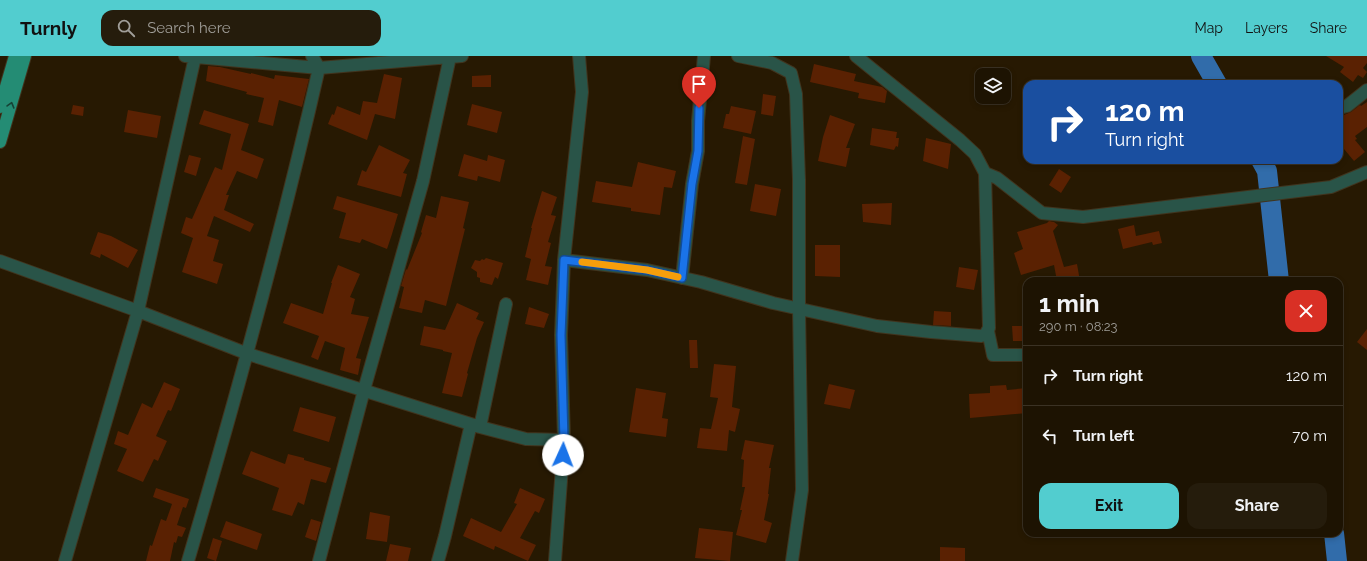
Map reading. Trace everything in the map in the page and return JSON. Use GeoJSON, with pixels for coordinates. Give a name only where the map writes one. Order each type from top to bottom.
{"type":"FeatureCollection","features":[{"type":"Feature","properties":{"kind":"main road"},"geometry":{"type":"LineString","coordinates":[[0,108],[14,56]]}},
{"type":"Feature","properties":{"kind":"main road"},"geometry":{"type":"LineString","coordinates":[[0,142],[25,56]]}},
{"type":"Feature","properties":{"kind":"street"},"geometry":{"type":"LineString","coordinates":[[188,561],[248,354],[296,168],[319,68],[312,56]]}},
{"type":"Feature","properties":{"kind":"street"},"geometry":{"type":"LineString","coordinates":[[556,561],[564,440],[561,335],[564,260],[582,92],[579,56]]}},
{"type":"Feature","properties":{"kind":"street"},"geometry":{"type":"LineString","coordinates":[[682,278],[692,184],[698,151],[698,121],[704,56]]}},
{"type":"Feature","properties":{"kind":"street"},"geometry":{"type":"LineString","coordinates":[[738,56],[772,63],[791,73],[796,94],[799,180],[799,309],[802,490],[792,561]]}},
{"type":"Feature","properties":{"kind":"street"},"geometry":{"type":"LineString","coordinates":[[856,56],[960,140],[975,154],[985,173],[988,331],[993,355],[1023,354]]}},
{"type":"Feature","properties":{"kind":"street"},"geometry":{"type":"LineString","coordinates":[[66,561],[138,311],[190,57],[319,68],[456,57],[423,181],[364,390],[319,561]]}},
{"type":"Feature","properties":{"kind":"street"},"geometry":{"type":"LineString","coordinates":[[1343,107],[1347,106],[1367,90]]}},
{"type":"Feature","properties":{"kind":"street"},"geometry":{"type":"LineString","coordinates":[[985,173],[997,178],[1042,214],[1083,217],[1331,187],[1367,172]]}},
{"type":"Feature","properties":{"kind":"street"},"geometry":{"type":"LineString","coordinates":[[564,260],[647,270],[701,282],[773,303],[877,326],[981,336],[985,335],[988,331]]}},
{"type":"Feature","properties":{"kind":"street"},"geometry":{"type":"LineString","coordinates":[[0,261],[138,311],[248,354],[476,425],[526,439],[564,440]]}},
{"type":"Feature","properties":{"kind":"street"},"geometry":{"type":"LineString","coordinates":[[438,561],[476,425],[506,304]]}},
{"type":"Feature","properties":{"kind":"building"},"geometry":{"type":"Polygon","coordinates":[[[1326,56],[1367,56],[1367,63],[1363,68],[1367,72],[1363,78],[1358,75],[1353,82],[1340,72],[1344,67],[1326,56]]]}},
{"type":"Feature","properties":{"kind":"building"},"geometry":{"type":"Polygon","coordinates":[[[814,64],[856,74],[854,81],[882,87],[887,91],[885,103],[858,98],[859,93],[810,82],[814,64]]]}},
{"type":"Feature","properties":{"kind":"building"},"geometry":{"type":"Polygon","coordinates":[[[208,66],[251,73],[274,79],[275,75],[309,79],[302,107],[279,100],[273,126],[258,122],[264,98],[246,94],[247,92],[206,81],[208,66]]]}},
{"type":"Feature","properties":{"kind":"building"},"geometry":{"type":"Polygon","coordinates":[[[384,74],[402,78],[395,119],[375,114],[367,140],[328,124],[332,114],[334,115],[337,106],[360,115],[363,101],[377,103],[384,74]]]}},
{"type":"Feature","properties":{"kind":"building"},"geometry":{"type":"Polygon","coordinates":[[[491,75],[491,87],[472,87],[472,76],[491,75]]]}},
{"type":"Feature","properties":{"kind":"building"},"geometry":{"type":"Polygon","coordinates":[[[763,94],[776,96],[773,116],[761,114],[763,94]]]}},
{"type":"Feature","properties":{"kind":"building"},"geometry":{"type":"Polygon","coordinates":[[[1367,102],[1367,127],[1355,136],[1357,139],[1355,140],[1365,152],[1354,161],[1344,149],[1343,150],[1343,115],[1351,112],[1360,105],[1361,106],[1367,102]]]}},
{"type":"Feature","properties":{"kind":"building"},"geometry":{"type":"Polygon","coordinates":[[[472,104],[502,112],[497,133],[467,125],[472,104]]]}},
{"type":"Feature","properties":{"kind":"building"},"geometry":{"type":"Polygon","coordinates":[[[73,105],[84,107],[83,116],[71,114],[73,105]]]}},
{"type":"Feature","properties":{"kind":"building"},"geometry":{"type":"Polygon","coordinates":[[[731,106],[756,111],[751,134],[723,128],[726,114],[729,114],[731,106]]]}},
{"type":"Feature","properties":{"kind":"building"},"geometry":{"type":"Polygon","coordinates":[[[128,110],[161,116],[157,138],[124,132],[128,110]]]}},
{"type":"Feature","properties":{"kind":"building"},"geometry":{"type":"Polygon","coordinates":[[[204,110],[249,124],[241,150],[264,159],[257,179],[237,171],[226,195],[229,195],[224,210],[254,224],[250,232],[214,216],[207,236],[219,240],[213,261],[223,264],[217,284],[182,272],[193,238],[181,233],[186,217],[192,219],[215,167],[222,170],[231,134],[199,124],[204,110]]]}},
{"type":"Feature","properties":{"kind":"building"},"geometry":{"type":"Polygon","coordinates":[[[830,115],[855,124],[846,148],[850,148],[846,167],[818,161],[823,137],[830,115]]]}},
{"type":"Feature","properties":{"kind":"building"},"geometry":{"type":"Polygon","coordinates":[[[872,128],[897,132],[896,138],[899,138],[898,147],[896,146],[894,150],[870,145],[872,128]]]}},
{"type":"Feature","properties":{"kind":"building"},"geometry":{"type":"Polygon","coordinates":[[[743,136],[755,139],[747,185],[735,183],[743,136]]]}},
{"type":"Feature","properties":{"kind":"building"},"geometry":{"type":"Polygon","coordinates":[[[926,138],[951,144],[948,169],[923,161],[926,138]]]}},
{"type":"Feature","properties":{"kind":"building"},"geometry":{"type":"Polygon","coordinates":[[[379,145],[410,160],[403,173],[407,174],[401,197],[357,185],[362,170],[366,172],[379,145]]]}},
{"type":"Feature","properties":{"kind":"building"},"geometry":{"type":"Polygon","coordinates":[[[464,154],[487,161],[488,155],[505,160],[500,182],[478,176],[477,181],[458,176],[464,154]]]}},
{"type":"Feature","properties":{"kind":"building"},"geometry":{"type":"Polygon","coordinates":[[[189,155],[201,158],[196,176],[184,172],[189,155]]]}},
{"type":"Feature","properties":{"kind":"building"},"geometry":{"type":"Polygon","coordinates":[[[638,162],[676,171],[672,188],[664,187],[660,215],[631,211],[631,208],[592,202],[596,181],[632,187],[638,162]]]}},
{"type":"Feature","properties":{"kind":"building"},"geometry":{"type":"Polygon","coordinates":[[[1059,169],[1071,177],[1061,193],[1049,185],[1059,169]]]}},
{"type":"Feature","properties":{"kind":"building"},"geometry":{"type":"Polygon","coordinates":[[[755,184],[781,189],[776,216],[750,211],[755,184]]]}},
{"type":"Feature","properties":{"kind":"building"},"geometry":{"type":"Polygon","coordinates":[[[542,191],[557,197],[551,215],[556,216],[548,242],[551,243],[545,266],[552,267],[548,285],[526,280],[531,259],[525,257],[531,228],[542,191]]]}},
{"type":"Feature","properties":{"kind":"building"},"geometry":{"type":"Polygon","coordinates":[[[337,196],[398,214],[387,249],[362,239],[360,243],[339,238],[346,213],[333,209],[337,196]]]}},
{"type":"Feature","properties":{"kind":"building"},"geometry":{"type":"Polygon","coordinates":[[[441,196],[469,202],[463,228],[465,229],[446,306],[425,300],[422,313],[399,308],[404,287],[401,286],[406,269],[407,270],[422,233],[426,215],[436,218],[441,196]]]}},
{"type":"Feature","properties":{"kind":"building"},"geometry":{"type":"Polygon","coordinates":[[[892,203],[891,225],[863,222],[862,204],[892,203]]]}},
{"type":"Feature","properties":{"kind":"building"},"geometry":{"type":"Polygon","coordinates":[[[1049,221],[1058,225],[1053,231],[1064,267],[1077,264],[1079,277],[1056,277],[1054,265],[1021,275],[1014,253],[1023,249],[1017,232],[1047,223],[1049,221]]]}},
{"type":"Feature","properties":{"kind":"building"},"geometry":{"type":"Polygon","coordinates":[[[1134,225],[1136,236],[1159,231],[1162,243],[1153,245],[1152,242],[1123,249],[1118,229],[1134,225]]]}},
{"type":"Feature","properties":{"kind":"building"},"geometry":{"type":"Polygon","coordinates":[[[98,232],[111,236],[138,250],[128,268],[101,254],[100,258],[90,254],[98,232]]]}},
{"type":"Feature","properties":{"kind":"building"},"geometry":{"type":"Polygon","coordinates":[[[815,245],[840,245],[840,277],[815,276],[815,245]]]}},
{"type":"Feature","properties":{"kind":"building"},"geometry":{"type":"Polygon","coordinates":[[[486,258],[503,263],[498,279],[495,277],[492,285],[480,282],[480,278],[477,277],[477,272],[471,268],[475,260],[480,261],[486,258]]]}},
{"type":"Feature","properties":{"kind":"building"},"geometry":{"type":"Polygon","coordinates":[[[338,265],[360,274],[350,297],[355,299],[351,314],[369,317],[356,358],[361,359],[358,375],[340,370],[345,348],[325,341],[318,360],[311,357],[319,336],[283,323],[291,303],[323,314],[331,283],[338,265]]]}},
{"type":"Feature","properties":{"kind":"building"},"geometry":{"type":"Polygon","coordinates":[[[959,267],[978,270],[974,290],[956,287],[959,267]]]}},
{"type":"Feature","properties":{"kind":"building"},"geometry":{"type":"Polygon","coordinates":[[[457,303],[479,313],[476,319],[484,322],[477,338],[462,397],[442,393],[452,353],[420,345],[424,326],[445,330],[457,303]]]}},
{"type":"Feature","properties":{"kind":"building"},"geometry":{"type":"Polygon","coordinates":[[[529,307],[549,314],[544,328],[525,324],[529,307]]]}},
{"type":"Feature","properties":{"kind":"building"},"geometry":{"type":"Polygon","coordinates":[[[934,311],[951,312],[951,326],[933,325],[934,311]]]}},
{"type":"Feature","properties":{"kind":"building"},"geometry":{"type":"Polygon","coordinates":[[[1012,326],[1023,326],[1023,341],[1013,341],[1012,326]]]}},
{"type":"Feature","properties":{"kind":"building"},"geometry":{"type":"Polygon","coordinates":[[[1367,329],[1367,350],[1357,342],[1367,329]]]}},
{"type":"Feature","properties":{"kind":"building"},"geometry":{"type":"Polygon","coordinates":[[[689,340],[697,340],[698,368],[690,368],[689,340]]]}},
{"type":"Feature","properties":{"kind":"building"},"geometry":{"type":"Polygon","coordinates":[[[714,364],[736,366],[732,407],[740,409],[735,432],[729,430],[727,451],[697,448],[700,428],[711,429],[718,398],[710,397],[714,364]]]}},
{"type":"Feature","properties":{"kind":"building"},"geometry":{"type":"Polygon","coordinates":[[[164,382],[180,389],[171,411],[168,410],[156,436],[167,441],[158,461],[154,459],[143,482],[117,471],[127,449],[114,444],[118,431],[128,435],[142,403],[152,408],[164,382]]]}},
{"type":"Feature","properties":{"kind":"building"},"geometry":{"type":"Polygon","coordinates":[[[829,384],[855,390],[850,409],[824,404],[829,384]]]}},
{"type":"Feature","properties":{"kind":"building"},"geometry":{"type":"Polygon","coordinates":[[[1006,385],[1007,390],[1023,388],[1023,413],[970,418],[969,394],[990,393],[990,386],[1006,385]]]}},
{"type":"Feature","properties":{"kind":"building"},"geometry":{"type":"Polygon","coordinates":[[[636,388],[666,393],[662,418],[668,419],[666,437],[629,432],[636,388]]]}},
{"type":"Feature","properties":{"kind":"building"},"geometry":{"type":"Polygon","coordinates":[[[300,407],[336,417],[329,442],[293,431],[300,407]]]}},
{"type":"Feature","properties":{"kind":"building"},"geometry":{"type":"Polygon","coordinates":[[[745,440],[774,445],[769,468],[771,468],[769,494],[764,520],[772,523],[766,543],[736,535],[742,510],[740,510],[745,487],[742,487],[744,460],[741,459],[745,440]]]}},
{"type":"Feature","properties":{"kind":"building"},"geometry":{"type":"Polygon","coordinates":[[[251,451],[285,464],[288,454],[331,468],[326,483],[311,479],[304,505],[298,502],[292,516],[272,510],[279,488],[242,474],[251,451]]]}},
{"type":"Feature","properties":{"kind":"building"},"geometry":{"type":"Polygon","coordinates":[[[156,488],[189,499],[186,508],[183,507],[177,525],[186,528],[182,537],[178,536],[176,543],[174,542],[170,561],[146,561],[150,545],[152,546],[161,519],[166,521],[172,504],[153,497],[156,488]]]}},
{"type":"Feature","properties":{"kind":"building"},"geometry":{"type":"Polygon","coordinates":[[[520,488],[545,499],[539,513],[535,511],[520,538],[536,545],[528,561],[495,546],[494,550],[463,536],[471,518],[501,532],[517,504],[514,503],[520,488]]]}},
{"type":"Feature","properties":{"kind":"building"},"geometry":{"type":"Polygon","coordinates":[[[370,512],[390,516],[387,542],[366,539],[370,512]]]}},
{"type":"Feature","properties":{"kind":"building"},"geometry":{"type":"Polygon","coordinates":[[[311,519],[321,522],[316,541],[305,537],[311,519]]]}},
{"type":"Feature","properties":{"kind":"building"},"geometry":{"type":"Polygon","coordinates":[[[226,521],[262,534],[257,550],[220,537],[226,521]]]}},
{"type":"Feature","properties":{"kind":"building"},"geometry":{"type":"Polygon","coordinates":[[[699,528],[733,532],[730,561],[695,558],[699,528]]]}},
{"type":"Feature","properties":{"kind":"building"},"geometry":{"type":"Polygon","coordinates":[[[213,538],[222,541],[216,561],[207,558],[213,538]]]}},
{"type":"Feature","properties":{"kind":"building"},"geometry":{"type":"Polygon","coordinates":[[[390,544],[411,548],[408,561],[386,561],[390,544]]]}},
{"type":"Feature","properties":{"kind":"building"},"geometry":{"type":"Polygon","coordinates":[[[940,547],[965,548],[965,561],[940,561],[940,547]]]}},
{"type":"Feature","properties":{"kind":"waterway"},"geometry":{"type":"LineString","coordinates":[[1201,56],[1215,80]]}},
{"type":"Feature","properties":{"kind":"waterway"},"geometry":{"type":"LineString","coordinates":[[1263,164],[1267,171],[1279,277]]}},
{"type":"Feature","properties":{"kind":"waterway"},"geometry":{"type":"LineString","coordinates":[[1334,537],[1337,561]]}},
{"type":"Feature","properties":{"kind":"slow traffic"},"geometry":{"type":"LineString","coordinates":[[582,262],[647,270],[678,277]]}},
{"type":"Feature","properties":{"kind":"route"},"geometry":{"type":"LineString","coordinates":[[563,455],[564,440],[561,335],[564,260],[647,270],[682,278],[692,184],[698,151],[699,108]]}}]}
